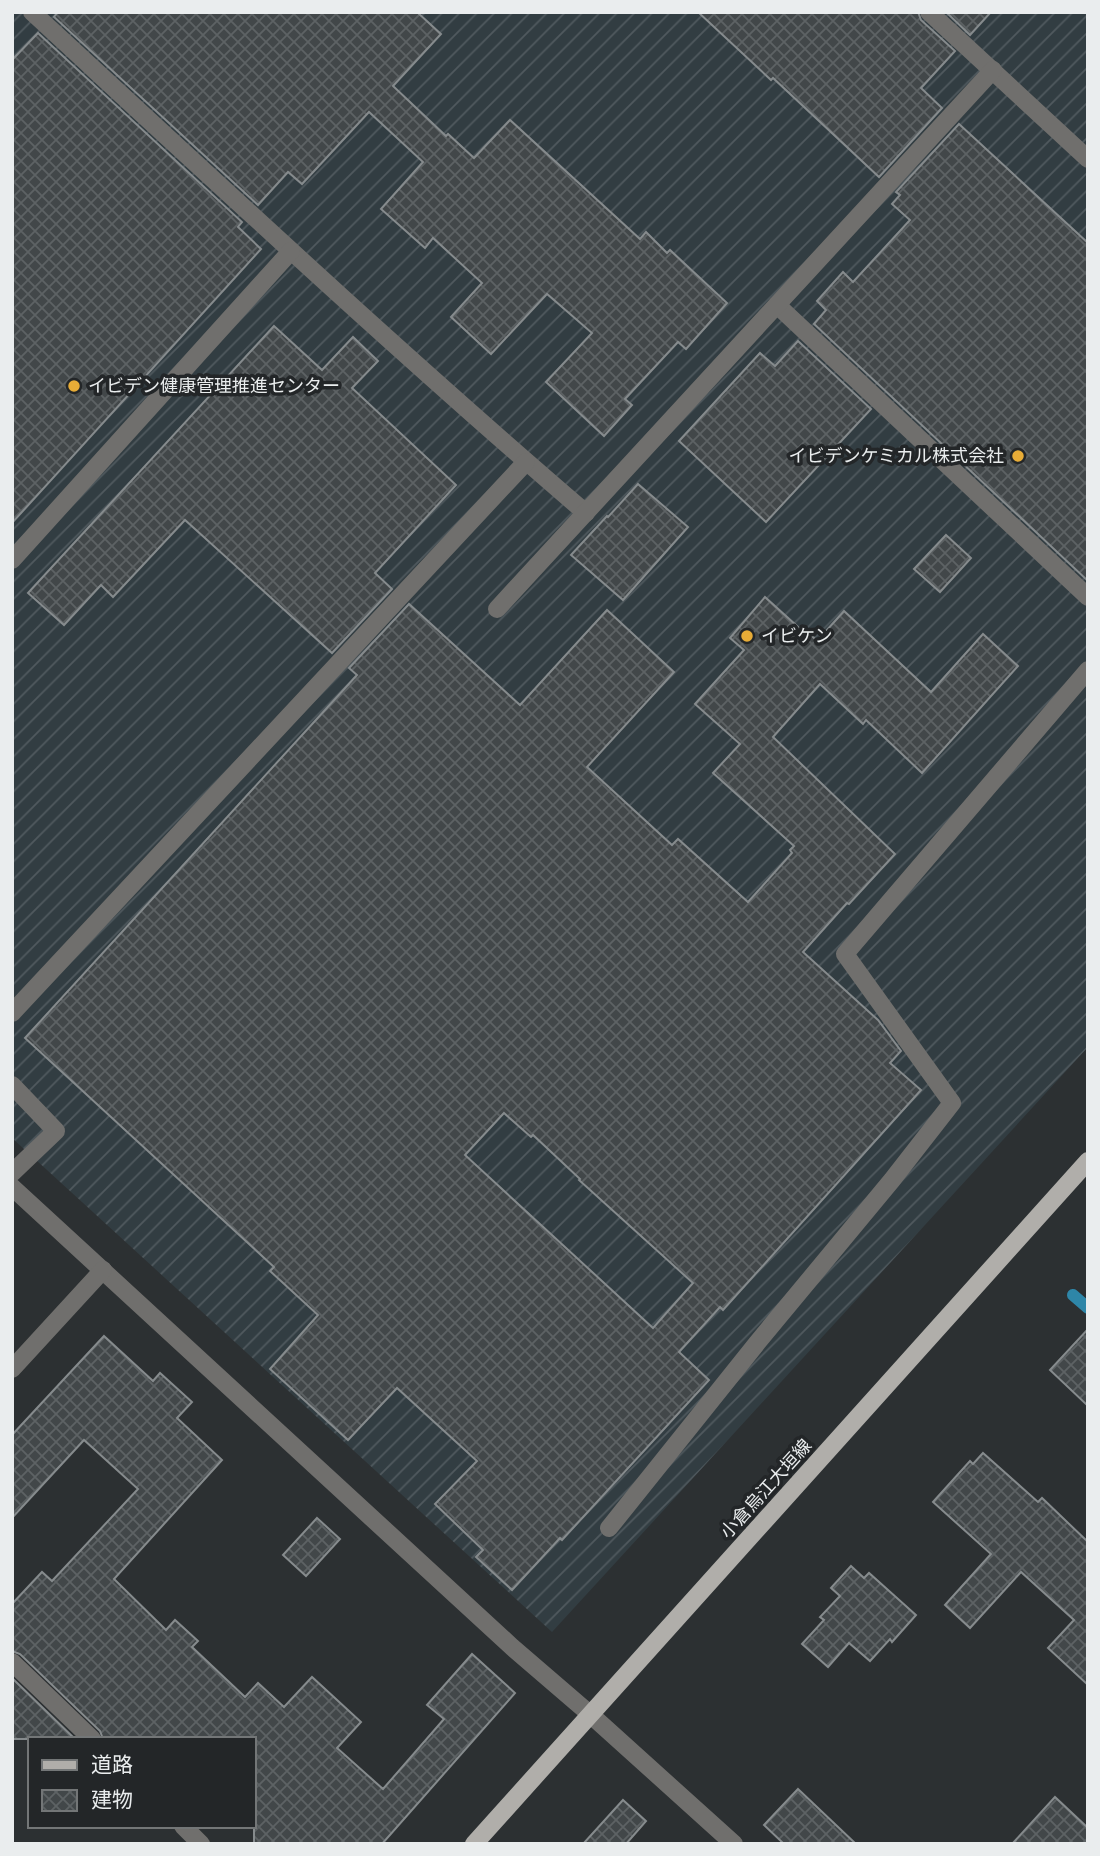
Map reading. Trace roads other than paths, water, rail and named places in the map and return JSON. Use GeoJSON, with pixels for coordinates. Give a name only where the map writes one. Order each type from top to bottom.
{"type":"FeatureCollection","features":[{"type":"Feature","properties":{"kind":"main road","name":"小倉烏江大垣線"},"geometry":{"type":"LineString","coordinates":[[474,1844],[1088,1161]]}},
{"type":"Feature","properties":{"kind":"street"},"geometry":{"type":"LineString","coordinates":[[32,12],[292,251],[586,513]]}},
{"type":"Feature","properties":{"kind":"street"},"geometry":{"type":"LineString","coordinates":[[929,12],[1088,159]]}},
{"type":"Feature","properties":{"kind":"street"},"geometry":{"type":"LineString","coordinates":[[497,609],[992,70]]}},
{"type":"Feature","properties":{"kind":"street"},"geometry":{"type":"LineString","coordinates":[[12,560],[292,251]]}},
{"type":"Feature","properties":{"kind":"street"},"geometry":{"type":"LineString","coordinates":[[777,305],[1088,597]]}},
{"type":"Feature","properties":{"kind":"street"},"geometry":{"type":"LineString","coordinates":[[12,1013],[527,462]]}},
{"type":"Feature","properties":{"kind":"street"},"geometry":{"type":"LineString","coordinates":[[609,1528],[952,1103],[845,954],[1088,670]]}},
{"type":"Feature","properties":{"kind":"street"},"geometry":{"type":"LineString","coordinates":[[12,1085],[56,1131],[12,1173]]}},
{"type":"Feature","properties":{"kind":"street"},"geometry":{"type":"LineString","coordinates":[[12,1187],[501,1637],[734,1844]]}},
{"type":"Feature","properties":{"kind":"street"},"geometry":{"type":"LineString","coordinates":[[12,1369],[103,1270]]}},
{"type":"Feature","properties":{"kind":"street"},"geometry":{"type":"LineString","coordinates":[[13,1665],[90,1737]]}},
{"type":"Feature","properties":{"kind":"street"},"geometry":{"type":"LineString","coordinates":[[185,1828],[201,1844]]}},
{"type":"Feature","properties":{"kind":"waterway"},"geometry":{"type":"LineString","coordinates":[[1073,1295],[1088,1308]]}},
{"type":"Feature","properties":{"kind":"place","name":"イビデン健康管理推進センター"},"geometry":{"type":"Point","coordinates":[74,386]}},
{"type":"Feature","properties":{"kind":"place","name":"イビデンケミカル株式会社"},"geometry":{"type":"Point","coordinates":[1018,456]}},
{"type":"Feature","properties":{"kind":"place","name":"イビケン"},"geometry":{"type":"Point","coordinates":[747,636]}}]}
